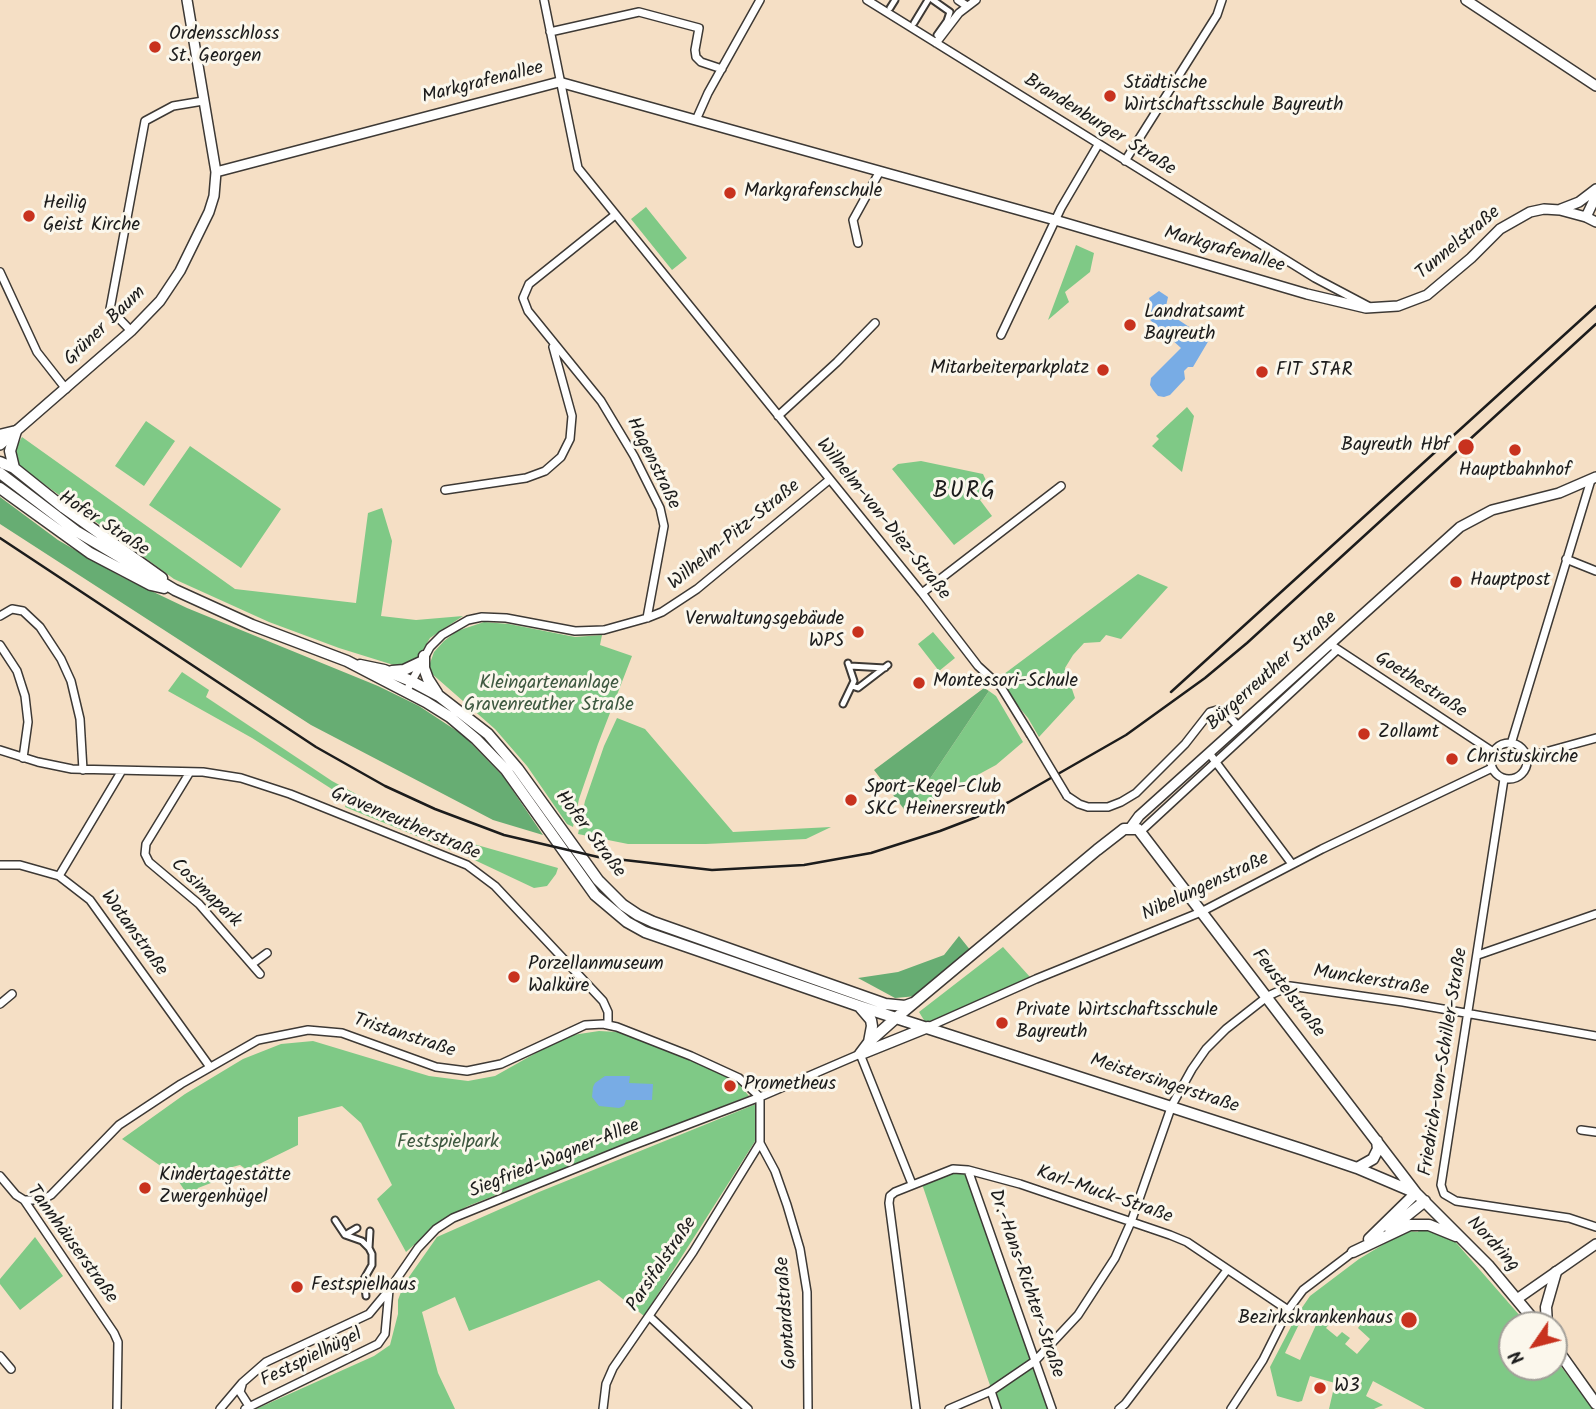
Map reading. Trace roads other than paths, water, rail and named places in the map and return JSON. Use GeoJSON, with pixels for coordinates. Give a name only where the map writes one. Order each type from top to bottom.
{"type":"FeatureCollection","features":[{"type":"Feature","properties":{"kind":"main road"},"geometry":{"type":"LineString","coordinates":[[0,435],[16,431]]}},
{"type":"Feature","properties":{"kind":"main road"},"geometry":{"type":"LineString","coordinates":[[13,468],[10,451],[16,431]]}},
{"type":"Feature","properties":{"kind":"main road"},"geometry":{"type":"LineString","coordinates":[[0,462],[13,468],[82,522],[157,573],[175,590]]}},
{"type":"Feature","properties":{"kind":"main road","name":"Hofer Straße"},"geometry":{"type":"LineString","coordinates":[[0,473],[76,531],[175,590],[251,625],[347,662],[450,717],[476,738],[506,770],[587,886],[602,903],[627,922],[645,932],[897,1017]]}},
{"type":"Feature","properties":{"kind":"main road"},"geometry":{"type":"LineString","coordinates":[[0,488],[90,553],[151,585],[175,590]]}},
{"type":"Feature","properties":{"kind":"main road"},"geometry":{"type":"LineString","coordinates":[[384,670],[404,670],[422,659],[428,679],[439,696]]}},
{"type":"Feature","properties":{"kind":"main road","name":"Hofer Straße"},"geometry":{"type":"LineString","coordinates":[[347,662],[384,670],[411,681],[439,696],[488,734],[518,769],[598,880],[624,905],[653,922],[885,1004],[905,1006],[913,1003]]}},
{"type":"Feature","properties":{"kind":"main road","name":"Bürgerreuther Straße"},"geometry":{"type":"LineString","coordinates":[[860,1054],[869,1042],[913,1003],[1132,829]]}},
{"type":"Feature","properties":{"kind":"main road","name":"Feustelstraße"},"geometry":{"type":"LineString","coordinates":[[1132,829],[1268,996],[1416,1193]]}},
{"type":"Feature","properties":{"kind":"main road"},"geometry":{"type":"LineString","coordinates":[[859,1006],[871,1020],[869,1042]]}},
{"type":"Feature","properties":{"kind":"main road","name":"Meistersingerstraße"},"geometry":{"type":"LineString","coordinates":[[897,1017],[1172,1105],[1357,1168],[1416,1193]]}},
{"type":"Feature","properties":{"kind":"main road"},"geometry":{"type":"LineString","coordinates":[[860,1054],[928,1027]]}},
{"type":"Feature","properties":{"kind":"main road"},"geometry":{"type":"LineString","coordinates":[[885,1028],[884,1034],[888,1043]]}},
{"type":"Feature","properties":{"kind":"main road"},"geometry":{"type":"LineString","coordinates":[[1357,1168],[1373,1159],[1378,1149],[1377,1139]]}},
{"type":"Feature","properties":{"kind":"main road"},"geometry":{"type":"LineString","coordinates":[[1353,1252],[1386,1225],[1416,1193]]}},
{"type":"Feature","properties":{"kind":"main road","name":"Nordring"},"geometry":{"type":"LineString","coordinates":[[1416,1193],[1466,1242],[1527,1311]]}},
{"type":"Feature","properties":{"kind":"main road"},"geometry":{"type":"LineString","coordinates":[[1378,1239],[1425,1201]]}},
{"type":"Feature","properties":{"kind":"main road"},"geometry":{"type":"LineString","coordinates":[[1353,1252],[1399,1228],[1420,1224],[1446,1230],[1466,1242]]}},
{"type":"Feature","properties":{"kind":"main road"},"geometry":{"type":"LineString","coordinates":[[1548,1311],[1556,1272]]}},
{"type":"Feature","properties":{"kind":"main road"},"geometry":{"type":"LineString","coordinates":[[1568,1365],[1596,1404]]}},
{"type":"Feature","properties":{"kind":"street","name":"Grüner Baum"},"geometry":{"type":"LineString","coordinates":[[0,445],[131,331],[160,301],[180,271],[209,212],[214,196],[216,172],[187,0]]}},
{"type":"Feature","properties":{"kind":"street","name":"Wilhelm-von-Diez-Straße"},"geometry":{"type":"LineString","coordinates":[[544,0],[578,168],[978,666],[1001,687],[1067,796],[1088,807],[1108,807],[1121,802],[1136,793],[1185,744],[1210,712],[1217,710],[1227,714],[1239,727]]}},
{"type":"Feature","properties":{"kind":"street"},"geometry":{"type":"LineString","coordinates":[[696,120],[760,0]]}},
{"type":"Feature","properties":{"kind":"street","name":"Brandenburger Straße"},"geometry":{"type":"LineString","coordinates":[[867,0],[937,39],[1098,145],[1315,278],[1326,286],[1331,300]]}},
{"type":"Feature","properties":{"kind":"street"},"geometry":{"type":"LineString","coordinates":[[890,8],[895,0]]}},
{"type":"Feature","properties":{"kind":"street"},"geometry":{"type":"LineString","coordinates":[[914,23],[930,0],[950,12],[937,39]]}},
{"type":"Feature","properties":{"kind":"street"},"geometry":{"type":"LineString","coordinates":[[958,0],[967,5]]}},
{"type":"Feature","properties":{"kind":"street"},"geometry":{"type":"LineString","coordinates":[[937,39],[967,5],[976,0]]}},
{"type":"Feature","properties":{"kind":"street"},"geometry":{"type":"LineString","coordinates":[[1125,160],[1217,15],[1222,0]]}},
{"type":"Feature","properties":{"kind":"street"},"geometry":{"type":"LineString","coordinates":[[1466,0],[1596,86]]}},
{"type":"Feature","properties":{"kind":"street"},"geometry":{"type":"LineString","coordinates":[[550,32],[639,12],[699,28],[696,57],[701,62],[722,69]]}},
{"type":"Feature","properties":{"kind":"street","name":"Markgrafenallee"},"geometry":{"type":"LineString","coordinates":[[216,172],[559,82],[1331,300],[1379,308]]}},
{"type":"Feature","properties":{"kind":"street"},"geometry":{"type":"LineString","coordinates":[[131,331],[110,309],[145,121],[173,106],[203,101]]}},
{"type":"Feature","properties":{"kind":"street"},"geometry":{"type":"LineString","coordinates":[[1002,335],[1055,220],[1098,145]]}},
{"type":"Feature","properties":{"kind":"street"},"geometry":{"type":"LineString","coordinates":[[858,243],[853,220],[880,171]]}},
{"type":"Feature","properties":{"kind":"street"},"geometry":{"type":"LineString","coordinates":[[1560,210],[1579,202],[1596,189]]}},
{"type":"Feature","properties":{"kind":"street"},"geometry":{"type":"LineString","coordinates":[[1593,219],[1596,196]]}},
{"type":"Feature","properties":{"kind":"street","name":"Tunnelstraße"},"geometry":{"type":"LineString","coordinates":[[1379,308],[1412,302],[1434,291],[1500,229],[1516,218],[1544,209],[1560,210],[1593,219]]}},
{"type":"Feature","properties":{"kind":"street","name":"Hagenstraße"},"geometry":{"type":"LineString","coordinates":[[615,215],[529,284],[524,290],[523,298],[525,307],[601,401],[634,456],[660,508],[664,526],[648,618]]}},
{"type":"Feature","properties":{"kind":"street"},"geometry":{"type":"LineString","coordinates":[[0,272],[30,340],[66,389]]}},
{"type":"Feature","properties":{"kind":"street","name":"Brandenburger Straße"},"geometry":{"type":"LineString","coordinates":[[1315,278],[1379,308]]}},
{"type":"Feature","properties":{"kind":"street"},"geometry":{"type":"LineString","coordinates":[[778,416],[874,323]]}},
{"type":"Feature","properties":{"kind":"street","name":"Hagenstraße"},"geometry":{"type":"LineString","coordinates":[[445,490],[526,478],[545,471],[561,457],[570,439],[572,416],[552,342]]}},
{"type":"Feature","properties":{"kind":"street"},"geometry":{"type":"LineString","coordinates":[[1511,744],[1566,559],[1594,479]]}},
{"type":"Feature","properties":{"kind":"street","name":"Bürgerreuther Straße"},"geometry":{"type":"LineString","coordinates":[[1132,829],[1216,762],[1439,544],[1467,522],[1492,510],[1559,494],[1594,479]]}},
{"type":"Feature","properties":{"kind":"street","name":"Wilhelm-Pitz-Straße"},"geometry":{"type":"LineString","coordinates":[[406,692],[430,647],[448,631],[468,620],[482,617],[506,618],[575,631],[604,630],[648,618],[675,605],[829,480]]}},
{"type":"Feature","properties":{"kind":"street"},"geometry":{"type":"LineString","coordinates":[[922,593],[1061,486]]}},
{"type":"Feature","properties":{"kind":"street"},"geometry":{"type":"LineString","coordinates":[[1566,559],[1596,571]]}},
{"type":"Feature","properties":{"kind":"street"},"geometry":{"type":"LineString","coordinates":[[0,615],[12,609],[19,609],[30,617],[48,638],[66,670],[82,730],[83,770]]}},
{"type":"Feature","properties":{"kind":"street"},"geometry":{"type":"LineString","coordinates":[[0,645],[18,671],[25,696],[28,722],[23,758]]}},
{"type":"Feature","properties":{"kind":"street","name":"Bürgerreuther Straße"},"geometry":{"type":"LineString","coordinates":[[1132,829],[1139,816],[1334,647]]}},
{"type":"Feature","properties":{"kind":"street","name":"Goethestraße"},"geometry":{"type":"LineString","coordinates":[[1334,647],[1493,752]]}},
{"type":"Feature","properties":{"kind":"street"},"geometry":{"type":"LineString","coordinates":[[843,704],[854,681],[849,664],[887,667],[858,688],[852,686]]}},
{"type":"Feature","properties":{"kind":"street"},"geometry":{"type":"LineString","coordinates":[[1527,757],[1596,738]]}},
{"type":"Feature","properties":{"kind":"street"},"geometry":{"type":"LineString","coordinates":[[1511,744],[1522,748],[1527,757],[1527,766],[1522,774],[1514,779],[1504,779],[1492,768],[1493,752],[1500,746],[1511,744]]}},
{"type":"Feature","properties":{"kind":"street","name":"Gravenreutherstraße"},"geometry":{"type":"LineString","coordinates":[[0,750],[49,765],[83,770],[190,772],[229,775],[257,782],[477,871],[495,886],[603,1001],[608,1012],[608,1025]]}},
{"type":"Feature","properties":{"kind":"street"},"geometry":{"type":"LineString","coordinates":[[1209,753],[1292,864]]}},
{"type":"Feature","properties":{"kind":"street","name":"Nibelungenstraße"},"geometry":{"type":"LineString","coordinates":[[928,1027],[1037,978],[1201,912],[1292,864],[1492,768]]}},
{"type":"Feature","properties":{"kind":"street"},"geometry":{"type":"LineString","coordinates":[[59,876],[121,772]]}},
{"type":"Feature","properties":{"kind":"street","name":"Cosimapark"},"geometry":{"type":"LineString","coordinates":[[190,772],[146,844],[145,854],[149,862],[199,904],[260,974]]}},
{"type":"Feature","properties":{"kind":"street","name":"Friedrich-von-Schiller-Straße"},"geometry":{"type":"LineString","coordinates":[[1504,779],[1441,1185],[1444,1194],[1457,1201],[1569,1218],[1596,1227]]}},
{"type":"Feature","properties":{"kind":"street","name":"Wotanstraße"},"geometry":{"type":"LineString","coordinates":[[0,865],[20,865],[59,876],[78,889],[104,916],[210,1067]]}},
{"type":"Feature","properties":{"kind":"street"},"geometry":{"type":"LineString","coordinates":[[1478,955],[1596,914]]}},
{"type":"Feature","properties":{"kind":"street"},"geometry":{"type":"LineString","coordinates":[[252,964],[267,953]]}},
{"type":"Feature","properties":{"kind":"street","name":"Munckerstraße"},"geometry":{"type":"LineString","coordinates":[[1268,996],[1290,986],[1596,1036]]}},
{"type":"Feature","properties":{"kind":"street"},"geometry":{"type":"LineString","coordinates":[[0,1004],[12,995]]}},
{"type":"Feature","properties":{"kind":"street"},"geometry":{"type":"LineString","coordinates":[[949,1409],[991,1391],[1035,1362],[1060,1337],[1098,1287],[1115,1258],[1131,1222],[1172,1105],[1206,1049],[1226,1029],[1268,996]]}},
{"type":"Feature","properties":{"kind":"street","name":"Tristanstraße"},"geometry":{"type":"LineString","coordinates":[[24,1200],[43,1200],[51,1195],[119,1125],[210,1067],[270,1037],[323,1029],[350,1035],[436,1067],[471,1071],[501,1064],[585,1025],[608,1025],[691,1056],[739,1078],[760,1097]]}},
{"type":"Feature","properties":{"kind":"street"},"geometry":{"type":"LineString","coordinates":[[760,1097],[860,1054],[912,1184]]}},
{"type":"Feature","properties":{"kind":"street","name":"Gontardstraße"},"geometry":{"type":"LineString","coordinates":[[760,1097],[760,1143],[775,1171],[800,1249],[807,1292],[808,1409]]}},
{"type":"Feature","properties":{"kind":"street","name":"Siegfried-Wagner-Allee"},"geometry":{"type":"LineString","coordinates":[[390,1290],[418,1248],[436,1229],[453,1218],[626,1147],[760,1097]]}},
{"type":"Feature","properties":{"kind":"street"},"geometry":{"type":"LineString","coordinates":[[1581,1130],[1596,1132]]}},
{"type":"Feature","properties":{"kind":"street","name":"Parsifalstraße"},"geometry":{"type":"LineString","coordinates":[[603,1409],[606,1384],[613,1368],[693,1252],[760,1143]]}},
{"type":"Feature","properties":{"kind":"street","name":"Karl-Muck-Straße"},"geometry":{"type":"LineString","coordinates":[[916,1409],[890,1196],[912,1184],[953,1169],[968,1170],[1020,1184],[1187,1242],[1288,1310]]}},
{"type":"Feature","properties":{"kind":"street","name":"Dr.-Hans-Richter-Straße"},"geometry":{"type":"LineString","coordinates":[[968,1170],[1052,1409]]}},
{"type":"Feature","properties":{"kind":"street","name":"Tannhäuserstraße"},"geometry":{"type":"LineString","coordinates":[[0,1176],[16,1195],[24,1200],[114,1333],[118,1351],[117,1409]]}},
{"type":"Feature","properties":{"kind":"street"},"geometry":{"type":"LineString","coordinates":[[335,1220],[345,1235],[362,1241],[372,1254],[372,1265],[364,1279],[366,1296]]}},
{"type":"Feature","properties":{"kind":"street"},"geometry":{"type":"LineString","coordinates":[[345,1235],[357,1228]]}},
{"type":"Feature","properties":{"kind":"street"},"geometry":{"type":"LineString","coordinates":[[369,1248],[370,1231]]}},
{"type":"Feature","properties":{"kind":"street"},"geometry":{"type":"LineString","coordinates":[[1517,1299],[1596,1244]]}},
{"type":"Feature","properties":{"kind":"street"},"geometry":{"type":"LineString","coordinates":[[1231,1409],[1263,1360],[1288,1310],[1303,1290],[1353,1252]]}},
{"type":"Feature","properties":{"kind":"street"},"geometry":{"type":"LineString","coordinates":[[1119,1409],[1227,1270]]}},
{"type":"Feature","properties":{"kind":"street","name":"Festspielhügel"},"geometry":{"type":"LineString","coordinates":[[219,1409],[242,1383],[266,1362],[369,1314],[390,1290]]}},
{"type":"Feature","properties":{"kind":"street","name":"Festspielhügel"},"geometry":{"type":"LineString","coordinates":[[247,1408],[378,1344],[385,1334],[390,1290]]}},
{"type":"Feature","properties":{"kind":"street"},"geometry":{"type":"LineString","coordinates":[[649,1316],[748,1409]]}},
{"type":"Feature","properties":{"kind":"street"},"geometry":{"type":"LineString","coordinates":[[0,1356],[11,1369]]}},
{"type":"Feature","properties":{"kind":"street"},"geometry":{"type":"LineString","coordinates":[[242,1383],[240,1392],[247,1408]]}},
{"type":"Feature","properties":{"kind":"street"},"geometry":{"type":"LineString","coordinates":[[991,1391],[997,1409]]}},
{"type":"Feature","properties":{"kind":"water"},"geometry":{"type":"Polygon","coordinates":[[[1159,291],[1168,297],[1165,311],[1209,340],[1193,367],[1184,371],[1185,379],[1170,395],[1164,397],[1158,396],[1153,390],[1150,385],[1151,378],[1181,348],[1149,319],[1152,307],[1149,298],[1159,291]]]}},
{"type":"Feature","properties":{"kind":"water"},"geometry":{"type":"Polygon","coordinates":[[[605,1076],[630,1076],[629,1083],[653,1084],[652,1100],[626,1100],[624,1106],[619,1108],[599,1106],[592,1097],[593,1087],[605,1076]]]}},
{"type":"Feature","properties":{"kind":"railway"},"geometry":{"type":"LineString","coordinates":[[1171,692],[1596,306]]}},
{"type":"Feature","properties":{"kind":"railway"},"geometry":{"type":"LineString","coordinates":[[0,538],[316,747],[385,786],[435,809],[504,835],[598,857],[712,870],[804,865],[871,853],[974,818],[1009,802],[1126,735],[1205,678],[1247,643],[1596,324]]}},
{"type":"Feature","properties":{"kind":"place","name":"Ordensschloss St. Georgen"},"geometry":{"type":"Point","coordinates":[155,47]}},
{"type":"Feature","properties":{"kind":"place","name":"Städtische Wirtschaftsschule Bayreuth"},"geometry":{"type":"Point","coordinates":[1110,96]}},
{"type":"Feature","properties":{"kind":"place","name":"Markgrafenschule"},"geometry":{"type":"Point","coordinates":[730,193]}},
{"type":"Feature","properties":{"kind":"place","name":"Heilig Geist Kirche"},"geometry":{"type":"Point","coordinates":[29,216]}},
{"type":"Feature","properties":{"kind":"place","name":"Landratsamt Bayreuth"},"geometry":{"type":"Point","coordinates":[1130,325]}},
{"type":"Feature","properties":{"kind":"place","name":"Mitarbeiterparkplatz"},"geometry":{"type":"Point","coordinates":[1103,370]}},
{"type":"Feature","properties":{"kind":"place","name":"FIT STAR"},"geometry":{"type":"Point","coordinates":[1262,372]}},
{"type":"Feature","properties":{"kind":"place","name":"Bayreuth Hbf"},"geometry":{"type":"Point","coordinates":[1466,447]}},
{"type":"Feature","properties":{"kind":"place","name":"Hauptbahnhof"},"geometry":{"type":"Point","coordinates":[1515,450]}},
{"type":"Feature","properties":{"kind":"place","name":"Hauptpost"},"geometry":{"type":"Point","coordinates":[1456,582]}},
{"type":"Feature","properties":{"kind":"place","name":"Verwaltungsgebäude WPS"},"geometry":{"type":"Point","coordinates":[858,632]}},
{"type":"Feature","properties":{"kind":"place","name":"Montessori-Schule"},"geometry":{"type":"Point","coordinates":[919,683]}},
{"type":"Feature","properties":{"kind":"place","name":"Zollamt"},"geometry":{"type":"Point","coordinates":[1364,734]}},
{"type":"Feature","properties":{"kind":"place","name":"Christuskirche"},"geometry":{"type":"Point","coordinates":[1452,759]}},
{"type":"Feature","properties":{"kind":"place","name":"Sport-Kegel-Club SKC Heinersreuth"},"geometry":{"type":"Point","coordinates":[851,800]}},
{"type":"Feature","properties":{"kind":"place","name":"Porzellanmuseum Walküre"},"geometry":{"type":"Point","coordinates":[514,977]}},
{"type":"Feature","properties":{"kind":"place","name":"Private Wirtschaftsschule Bayreuth"},"geometry":{"type":"Point","coordinates":[1002,1023]}},
{"type":"Feature","properties":{"kind":"place","name":"Prometheus"},"geometry":{"type":"Point","coordinates":[730,1086]}},
{"type":"Feature","properties":{"kind":"place","name":"Kindertagestätte Zwergenhügel"},"geometry":{"type":"Point","coordinates":[145,1188]}},
{"type":"Feature","properties":{"kind":"place","name":"Festspielhaus"},"geometry":{"type":"Point","coordinates":[297,1287]}},
{"type":"Feature","properties":{"kind":"place","name":"Bezirkskrankenhaus"},"geometry":{"type":"Point","coordinates":[1409,1320]}},
{"type":"Feature","properties":{"kind":"place","name":"W3"},"geometry":{"type":"Point","coordinates":[1320,1388]}},
{"type":"Feature","properties":{"kind":"district","name":"BURG"},"geometry":{"type":"Point","coordinates":[965,493]}},
{"type":"Feature","properties":{"kind":"park label","name":"Kleingartenanlage Gravenreuther Straße"},"geometry":{"type":"Point","coordinates":[549,696]}},
{"type":"Feature","properties":{"kind":"park label","name":"Festspielpark"},"geometry":{"type":"Point","coordinates":[448,1144]}}]}
